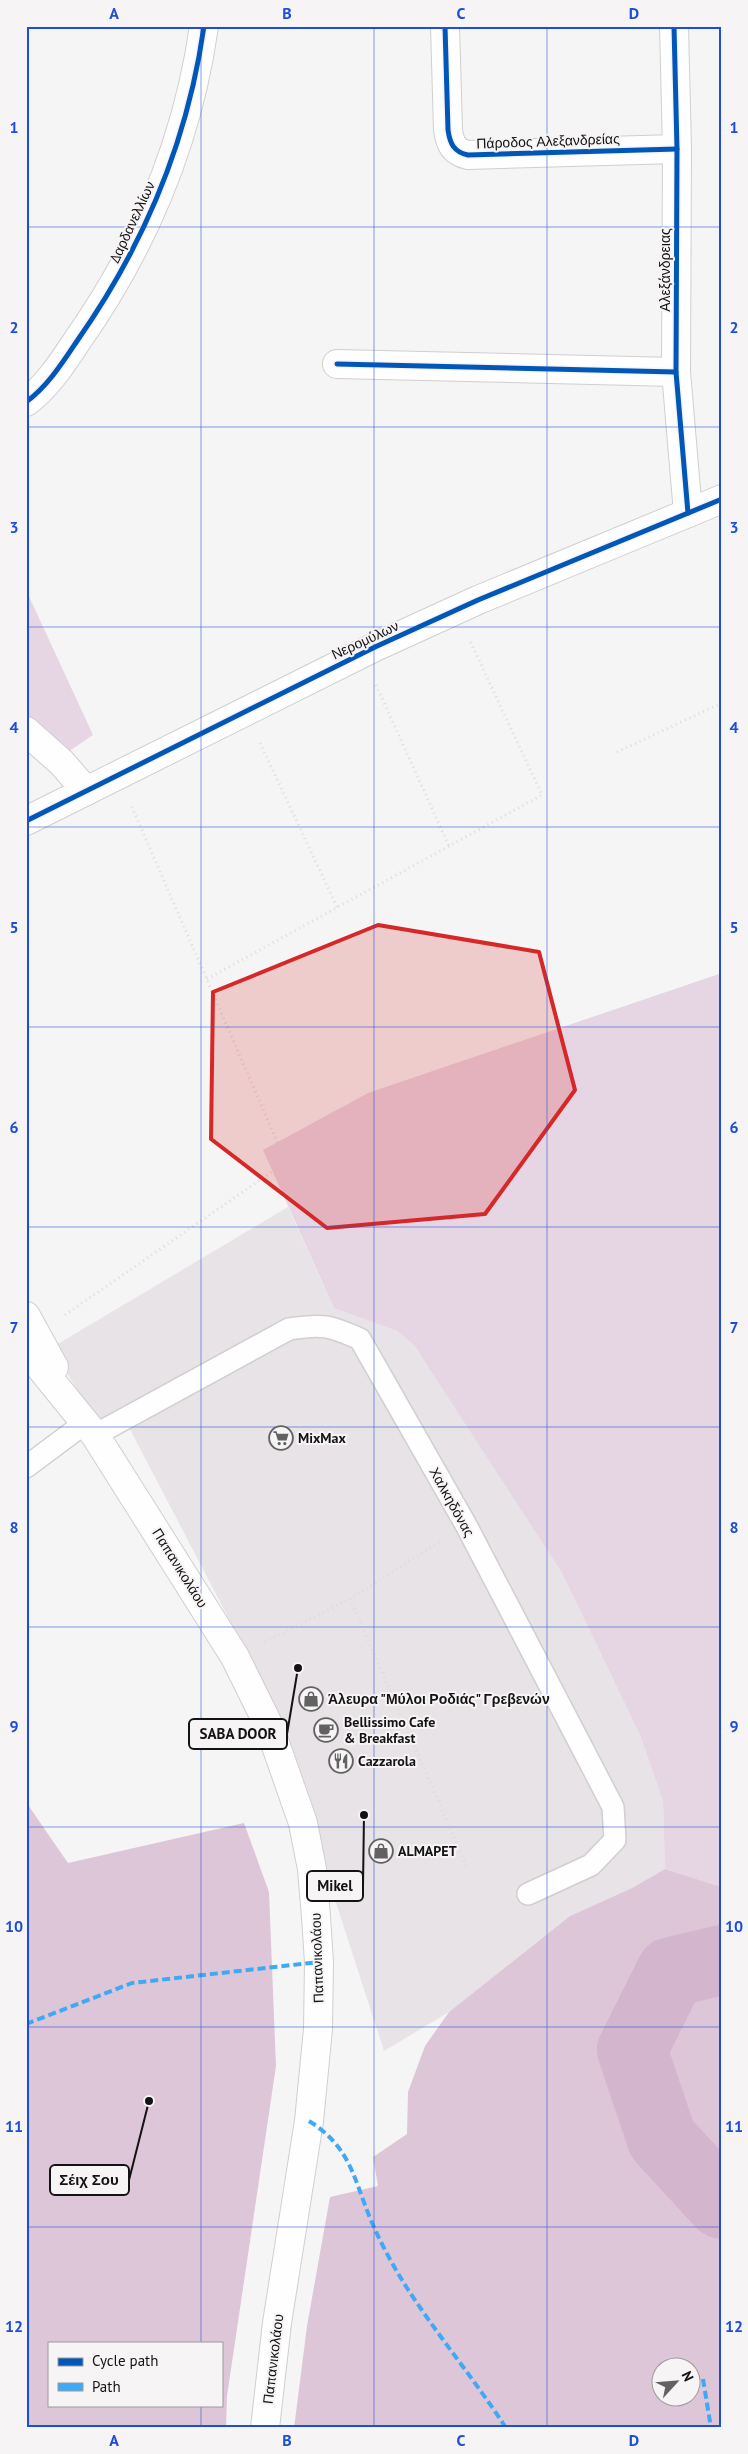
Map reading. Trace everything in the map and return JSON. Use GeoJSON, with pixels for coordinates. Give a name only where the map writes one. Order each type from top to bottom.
{"type":"FeatureCollection","features":[{"type":"Feature","properties":{"kind":"street","name":"Δαρδανελλίων"},"geometry":{"type":"LineString","coordinates":[[26,402],[44,385],[71,351],[133,252],[159,193],[186,115],[195,80],[204,26]]}},
{"type":"Feature","properties":{"kind":"street","name":"Πάροδος Αλεξανδρείας"},"geometry":{"type":"LineString","coordinates":[[445,26],[448,130],[451,144],[457,151],[468,154],[677,149]]}},
{"type":"Feature","properties":{"kind":"street","name":"Αλεξάνδρειας"},"geometry":{"type":"LineString","coordinates":[[674,26],[677,149],[676,372],[688,513]]}},
{"type":"Feature","properties":{"kind":"street"},"geometry":{"type":"LineString","coordinates":[[337,364],[540,367],[676,372]]}},
{"type":"Feature","properties":{"kind":"street","name":"Νερομύλων"},"geometry":{"type":"LineString","coordinates":[[26,821],[245,710],[361,654],[456,611],[722,499]]}},
{"type":"Feature","properties":{"kind":"street"},"geometry":{"type":"LineString","coordinates":[[26,731],[62,763],[86,791]]}},
{"type":"Feature","properties":{"kind":"street","name":"Παπανικολάου"},"geometry":{"type":"LineString","coordinates":[[30,1333],[235,1657],[269,1726],[303,1823],[312,1869],[320,1996],[315,2066],[277,2323],[265,2428]]}},
{"type":"Feature","properties":{"kind":"street"},"geometry":{"type":"LineString","coordinates":[[26,1372],[90,1429]]}},
{"type":"Feature","properties":{"kind":"lane","name":"Χαλκηδόνας"},"geometry":{"type":"LineString","coordinates":[[26,1467],[90,1429],[288,1329],[317,1325],[338,1329],[360,1339],[466,1525],[613,1807],[615,1840],[597,1859],[591,1865],[528,1894]]}},
{"type":"Feature","properties":{"kind":"path"},"geometry":{"type":"LineString","coordinates":[[207,978],[542,796],[456,611]]}},
{"type":"Feature","properties":{"kind":"path"},"geometry":{"type":"LineString","coordinates":[[361,654],[449,846]]}},
{"type":"Feature","properties":{"kind":"path"},"geometry":{"type":"LineString","coordinates":[[617,752],[722,703]]}},
{"type":"Feature","properties":{"kind":"path"},"geometry":{"type":"LineString","coordinates":[[245,710],[337,907]]}},
{"type":"Feature","properties":{"kind":"path"},"geometry":{"type":"LineString","coordinates":[[30,1333],[286,1162],[118,774]]}},
{"type":"Feature","properties":{"kind":"path"},"geometry":{"type":"LineString","coordinates":[[235,1657],[350,1599],[466,1525]]}},
{"type":"Feature","properties":{"kind":"path"},"geometry":{"type":"LineString","coordinates":[[350,1599],[467,1868]]}},
{"type":"Feature","properties":{"kind":"highlighted area"},"geometry":{"type":"Polygon","coordinates":[[[378,925],[539,952],[575,1090],[485,1214],[327,1228],[211,1139],[213,992],[378,925]]]}},
{"type":"Feature","properties":{"kind":"shaded area"},"geometry":{"type":"Polygon","coordinates":[[[26,590],[93,735],[62,756],[26,726],[26,590]]]}},
{"type":"Feature","properties":{"kind":"shaded area"},"geometry":{"type":"Polygon","coordinates":[[[722,973],[722,1887],[665,1869],[663,1801],[640,1735],[561,1571],[414,1345],[397,1331],[334,1308],[263,1150],[368,1093],[722,973]]]}},
{"type":"Feature","properties":{"kind":"shaded area"},"geometry":{"type":"Polygon","coordinates":[[[288,1207],[334,1308],[397,1331],[414,1345],[518,1502],[561,1571],[640,1735],[663,1801],[665,1869],[632,1888],[570,1916],[449,2012],[384,2051],[306,1810],[240,1640],[123,1416],[99,1424],[51,1348],[288,1207]]]}},
{"type":"Feature","properties":{"kind":"shaded area"},"geometry":{"type":"Polygon","coordinates":[[[26,1802],[68,1863],[244,1823],[269,1892],[276,2066],[227,2396],[226,2428],[26,2428],[26,1802]]]}},
{"type":"Feature","properties":{"kind":"shaded area"},"geometry":{"type":"Polygon","coordinates":[[[665,1869],[722,1887],[722,2428],[294,2428],[307,2326],[330,2197],[378,2186],[373,2157],[407,2134],[408,2092],[425,2046],[449,2012],[570,1916],[632,1888],[665,1869]]]}},
{"type":"Feature","properties":{"kind":"waterway"},"geometry":{"type":"LineString","coordinates":[[722,1960],[671,1972],[632,2050],[662,2139],[722,2204]]}},
{"type":"Feature","properties":{"kind":"marked path"},"geometry":{"type":"LineString","coordinates":[[26,2024],[132,1983],[319,1962]]}},
{"type":"Feature","properties":{"kind":"marked path"},"geometry":{"type":"LineString","coordinates":[[309,2121],[323,2131],[342,2152],[354,2176],[382,2245],[407,2288],[506,2428]]}},
{"type":"Feature","properties":{"kind":"marked path"},"geometry":{"type":"LineString","coordinates":[[703,2379],[711,2428]]}},
{"type":"Feature","properties":{"kind":"cycle path"},"geometry":{"type":"LineString","coordinates":[[26,402],[48,382],[72,349],[101,305],[142,230],[159,191],[187,110],[204,26]]}},
{"type":"Feature","properties":{"kind":"cycle path"},"geometry":{"type":"LineString","coordinates":[[445,26],[448,130],[450,139],[459,152],[468,155],[677,149]]}},
{"type":"Feature","properties":{"kind":"cycle path"},"geometry":{"type":"LineString","coordinates":[[674,26],[677,149],[676,372],[688,513]]}},
{"type":"Feature","properties":{"kind":"cycle path"},"geometry":{"type":"LineString","coordinates":[[337,364],[676,372]]}},
{"type":"Feature","properties":{"kind":"cycle path"},"geometry":{"type":"LineString","coordinates":[[26,821],[375,647],[478,600],[722,499]]}},
{"type":"Feature","properties":{"kind":"place","name":"MixMax"},"geometry":{"type":"Point","coordinates":[281,1438]}},
{"type":"Feature","properties":{"kind":"place","name":"SABA DOOR"},"geometry":{"type":"Point","coordinates":[298,1668]}},
{"type":"Feature","properties":{"kind":"place","name":"Άλευρα \"Μύλοι Ροδιάς\" Γρεβενών"},"geometry":{"type":"Point","coordinates":[311,1699]}},
{"type":"Feature","properties":{"kind":"place","name":"Bellissimo Cafe & Breakfast"},"geometry":{"type":"Point","coordinates":[326,1730]}},
{"type":"Feature","properties":{"kind":"place","name":"Cazzarola"},"geometry":{"type":"Point","coordinates":[341,1761]}},
{"type":"Feature","properties":{"kind":"place","name":"Mikel"},"geometry":{"type":"Point","coordinates":[364,1815]}},
{"type":"Feature","properties":{"kind":"place","name":"ALMAPET"},"geometry":{"type":"Point","coordinates":[381,1851]}},
{"type":"Feature","properties":{"kind":"place","name":"Σέιχ Σου"},"geometry":{"type":"Point","coordinates":[149,2101]}}]}
